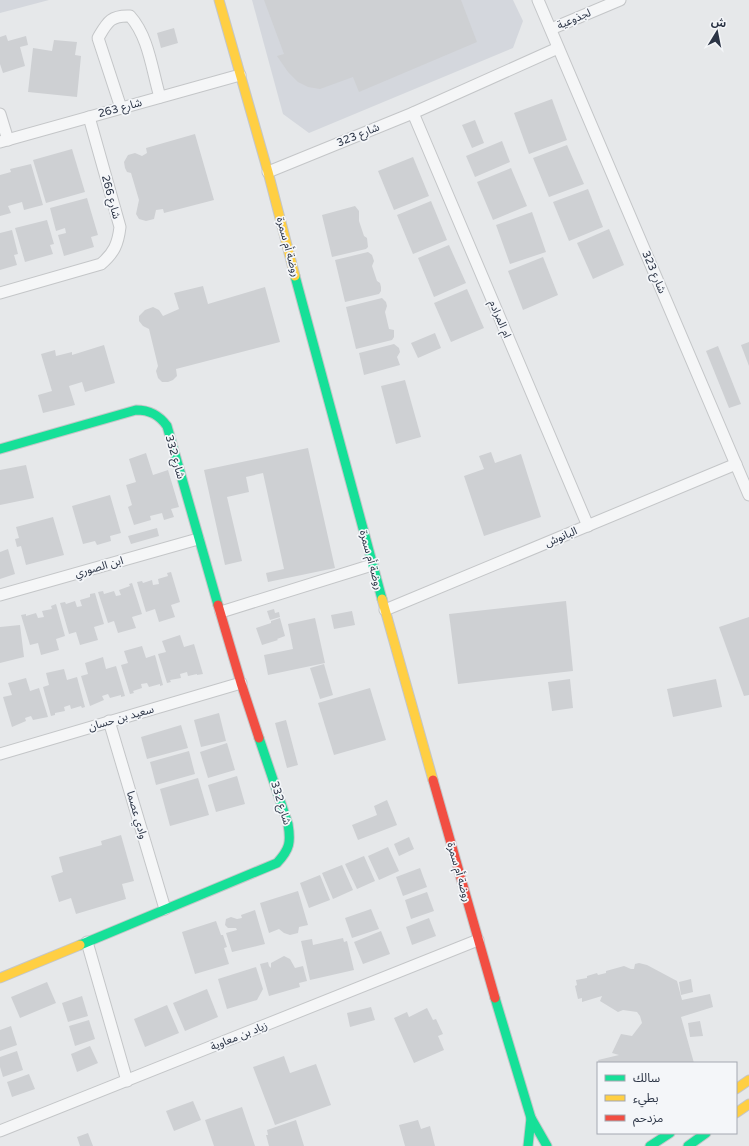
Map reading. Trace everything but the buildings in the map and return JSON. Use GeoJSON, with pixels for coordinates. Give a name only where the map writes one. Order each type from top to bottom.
{"type":"FeatureCollection","features":[{"type":"Feature","properties":{"kind":"street","name":"روضة أم سمرة"},"geometry":{"type":"LineString","coordinates":[[218,0],[268,172],[372,565],[478,940],[531,1118],[547,1146]]}},
{"type":"Feature","properties":{"kind":"street","name":"شارع 323"},"geometry":{"type":"LineString","coordinates":[[538,0],[749,495]]}},
{"type":"Feature","properties":{"kind":"street","name":"لجذوعية"},"geometry":{"type":"LineString","coordinates":[[551,29],[620,0]]}},
{"type":"Feature","properties":{"kind":"street"},"geometry":{"type":"LineString","coordinates":[[121,108],[98,38],[106,24],[113,17],[130,16],[137,24],[145,42],[160,98]]}},
{"type":"Feature","properties":{"kind":"street","name":"شارع 323"},"geometry":{"type":"LineString","coordinates":[[268,172],[413,113],[558,48]]}},
{"type":"Feature","properties":{"kind":"street","name":"شارع 263"},"geometry":{"type":"LineString","coordinates":[[4,141],[240,75]]}},
{"type":"Feature","properties":{"kind":"street","name":"ام المرادم"},"geometry":{"type":"LineString","coordinates":[[413,113],[588,526]]}},
{"type":"Feature","properties":{"kind":"street"},"geometry":{"type":"LineString","coordinates":[[0,114],[4,141]]}},
{"type":"Feature","properties":{"kind":"street","name":"شارع 266"},"geometry":{"type":"LineString","coordinates":[[0,293],[101,264],[116,248],[120,228],[89,117]]}},
{"type":"Feature","properties":{"kind":"street","name":"شارع 332"},"geometry":{"type":"LineString","coordinates":[[0,449],[136,410],[145,410],[156,414],[167,426],[198,539],[241,683],[288,824],[290,845],[286,854],[277,863],[0,978]]}},
{"type":"Feature","properties":{"kind":"street","name":"البانوش"},"geometry":{"type":"LineString","coordinates":[[385,610],[736,464]]}},
{"type":"Feature","properties":{"kind":"street","name":"ابن الصوري"},"geometry":{"type":"LineString","coordinates":[[0,595],[198,539]]}},
{"type":"Feature","properties":{"kind":"street"},"geometry":{"type":"LineString","coordinates":[[221,612],[372,565]]}},
{"type":"Feature","properties":{"kind":"street","name":"سعيد بن حسان"},"geometry":{"type":"LineString","coordinates":[[0,754],[241,683]]}},
{"type":"Feature","properties":{"kind":"street","name":"وادي عصما"},"geometry":{"type":"LineString","coordinates":[[109,722],[164,909]]}},
{"type":"Feature","properties":{"kind":"street","name":"زياد بن معاوية"},"geometry":{"type":"LineString","coordinates":[[0,1131],[478,940]]}},
{"type":"Feature","properties":{"kind":"street"},"geometry":{"type":"LineString","coordinates":[[87,942],[127,1081]]}},
{"type":"Feature","properties":{"kind":"street"},"geometry":{"type":"LineString","coordinates":[[737,1088],[749,1080]]}},
{"type":"Feature","properties":{"kind":"street"},"geometry":{"type":"LineString","coordinates":[[737,1112],[749,1104]]}},
{"type":"Feature","properties":{"kind":"street","name":"روضة أم سمرة"},"geometry":{"type":"LineString","coordinates":[[528,1146],[531,1118]]}},
{"type":"Feature","properties":{"kind":"street"},"geometry":{"type":"LineString","coordinates":[[650,1146],[668,1134]]}},
{"type":"Feature","properties":{"kind":"street"},"geometry":{"type":"LineString","coordinates":[[688,1146],[705,1134]]}},
{"type":"Feature","properties":{"kind":"shaded area"},"geometry":{"type":"Polygon","coordinates":[[[0,0],[49,0],[0,13],[0,0]]]}},
{"type":"Feature","properties":{"kind":"shaded area"},"geometry":{"type":"Polygon","coordinates":[[[252,0],[513,0],[523,21],[513,48],[309,133],[283,114],[252,0]]]}},
{"type":"Feature","properties":{"kind":"traffic: fast"},"geometry":{"type":"LineString","coordinates":[[295,276],[382,599]]}},
{"type":"Feature","properties":{"kind":"traffic: fast"},"geometry":{"type":"LineString","coordinates":[[0,449],[136,410],[150,412],[157,416],[167,426],[218,605]]}},
{"type":"Feature","properties":{"kind":"traffic: fast"},"geometry":{"type":"LineString","coordinates":[[80,945],[277,863],[285,854],[289,841],[288,824],[259,738]]}},
{"type":"Feature","properties":{"kind":"traffic: fast"},"geometry":{"type":"LineString","coordinates":[[495,998],[531,1118],[547,1146]]}},
{"type":"Feature","properties":{"kind":"traffic: fast"},"geometry":{"type":"LineString","coordinates":[[528,1146],[531,1118]]}},
{"type":"Feature","properties":{"kind":"traffic: fast"},"geometry":{"type":"LineString","coordinates":[[650,1146],[668,1134]]}},
{"type":"Feature","properties":{"kind":"traffic: fast"},"geometry":{"type":"LineString","coordinates":[[688,1146],[705,1134]]}},
{"type":"Feature","properties":{"kind":"traffic: slow"},"geometry":{"type":"LineString","coordinates":[[219,0],[268,172],[295,276]]}},
{"type":"Feature","properties":{"kind":"traffic: slow"},"geometry":{"type":"LineString","coordinates":[[382,599],[433,780]]}},
{"type":"Feature","properties":{"kind":"traffic: slow"},"geometry":{"type":"LineString","coordinates":[[0,978],[80,945]]}},
{"type":"Feature","properties":{"kind":"traffic: slow"},"geometry":{"type":"LineString","coordinates":[[737,1088],[749,1080]]}},
{"type":"Feature","properties":{"kind":"traffic: slow"},"geometry":{"type":"LineString","coordinates":[[737,1112],[749,1104]]}},
{"type":"Feature","properties":{"kind":"traffic: jam"},"geometry":{"type":"LineString","coordinates":[[218,605],[259,738]]}},
{"type":"Feature","properties":{"kind":"traffic: jam"},"geometry":{"type":"LineString","coordinates":[[433,780],[495,998]]}}]}
